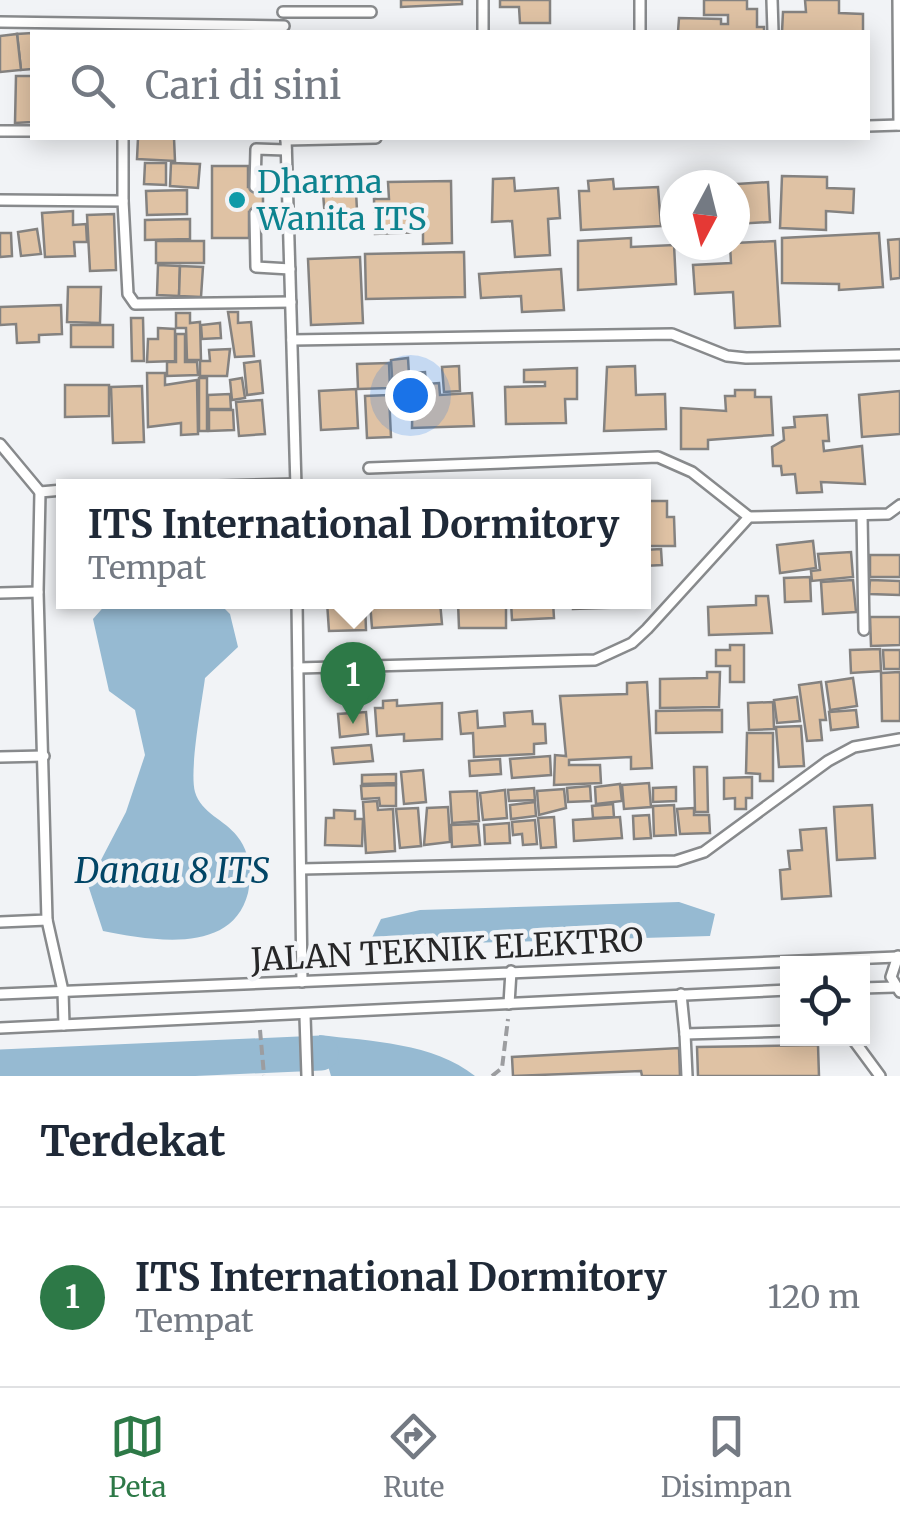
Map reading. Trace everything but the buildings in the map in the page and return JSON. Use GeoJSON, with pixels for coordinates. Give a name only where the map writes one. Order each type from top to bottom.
{"type":"FeatureCollection","features":[{"type":"Feature","properties":{"kind":"lane"},"geometry":{"type":"LineString","coordinates":[[0,22],[284,30],[283,0]]}},
{"type":"Feature","properties":{"kind":"lane"},"geometry":{"type":"LineString","coordinates":[[482,0],[482,30]]}},
{"type":"Feature","properties":{"kind":"lane"},"geometry":{"type":"LineString","coordinates":[[640,0],[640,30]]}},
{"type":"Feature","properties":{"kind":"lane"},"geometry":{"type":"LineString","coordinates":[[772,0],[772,30]]}},
{"type":"Feature","properties":{"kind":"lane"},"geometry":{"type":"LineString","coordinates":[[870,126],[900,125],[898,0]]}},
{"type":"Feature","properties":{"kind":"lane"},"geometry":{"type":"LineString","coordinates":[[283,12],[371,12]]}},
{"type":"Feature","properties":{"kind":"lane"},"geometry":{"type":"LineString","coordinates":[[0,131],[30,131]]}},
{"type":"Feature","properties":{"kind":"lane"},"geometry":{"type":"LineString","coordinates":[[123,140],[128,294],[135,304],[291,302]]}},
{"type":"Feature","properties":{"kind":"lane"},"geometry":{"type":"LineString","coordinates":[[254,186],[256,149],[340,140]]}},
{"type":"Feature","properties":{"kind":"lane"},"geometry":{"type":"LineString","coordinates":[[286,143],[296,479]]}},
{"type":"Feature","properties":{"kind":"lane"},"geometry":{"type":"LineString","coordinates":[[0,200],[123,201]]}},
{"type":"Feature","properties":{"kind":"lane"},"geometry":{"type":"LineString","coordinates":[[254,213],[256,267],[290,269]]}},
{"type":"Feature","properties":{"kind":"lane"},"geometry":{"type":"LineString","coordinates":[[292,340],[672,334],[727,356],[746,358],[900,355]]}},
{"type":"Feature","properties":{"kind":"lane"},"geometry":{"type":"LineString","coordinates":[[0,444],[40,492],[38,592],[47,920],[63,992],[64,1025]]}},
{"type":"Feature","properties":{"kind":"lane"},"geometry":{"type":"LineString","coordinates":[[369,468],[658,458],[692,472],[749,518],[888,514],[900,505]]}},
{"type":"Feature","properties":{"kind":"lane"},"geometry":{"type":"LineString","coordinates":[[40,492],[56,491]]}},
{"type":"Feature","properties":{"kind":"lane"},"geometry":{"type":"LineString","coordinates":[[862,515],[864,630]]}},
{"type":"Feature","properties":{"kind":"lane"},"geometry":{"type":"LineString","coordinates":[[298,668],[595,660],[632,643],[749,518]]}},
{"type":"Feature","properties":{"kind":"lane"},"geometry":{"type":"LineString","coordinates":[[0,593],[38,592]]}},
{"type":"Feature","properties":{"kind":"lane"},"geometry":{"type":"LineString","coordinates":[[297,609],[302,982]]}},
{"type":"Feature","properties":{"kind":"lane"},"geometry":{"type":"LineString","coordinates":[[301,869],[676,861],[704,852],[828,761],[854,747],[900,740]]}},
{"type":"Feature","properties":{"kind":"lane"},"geometry":{"type":"LineString","coordinates":[[0,757],[44,756]]}},
{"type":"Feature","properties":{"kind":"lane"},"geometry":{"type":"LineString","coordinates":[[0,922],[47,920]]}},
{"type":"Feature","properties":{"kind":"lane"},"geometry":{"type":"LineString","coordinates":[[898,956],[891,977],[898,989]]}},
{"type":"Feature","properties":{"kind":"lane","name":"JALAN TEKNIK ELEKTRO"},"geometry":{"type":"LineString","coordinates":[[0,994],[898,956]]}},
{"type":"Feature","properties":{"kind":"lane"},"geometry":{"type":"LineString","coordinates":[[509,1004],[511,970]]}},
{"type":"Feature","properties":{"kind":"lane"},"geometry":{"type":"LineString","coordinates":[[870,988],[898,989]]}},
{"type":"Feature","properties":{"kind":"lane"},"geometry":{"type":"LineString","coordinates":[[0,1028],[780,990]]}},
{"type":"Feature","properties":{"kind":"lane"},"geometry":{"type":"LineString","coordinates":[[681,994],[687,1076]]}},
{"type":"Feature","properties":{"kind":"lane"},"geometry":{"type":"LineString","coordinates":[[305,1016],[307,1074]]}},
{"type":"Feature","properties":{"kind":"lane"},"geometry":{"type":"LineString","coordinates":[[685,1034],[780,1032]]}},
{"type":"Feature","properties":{"kind":"lane"},"geometry":{"type":"LineString","coordinates":[[858,1046],[880,1076]]}},
{"type":"Feature","properties":{"kind":"path"},"geometry":{"type":"LineString","coordinates":[[492,1076],[502,1068],[509,1004]]}},
{"type":"Feature","properties":{"kind":"path"},"geometry":{"type":"LineString","coordinates":[[260,1038],[264,1075]]}},
{"type":"Feature","properties":{"kind":"water","name":"Danau 8 ITS"},"geometry":{"type":"Polygon","coordinates":[[[102,609],[225,609],[230,614],[238,647],[205,678],[194,782],[202,805],[241,842],[250,878],[239,913],[225,927],[207,935],[165,940],[103,931],[88,885],[126,812],[145,755],[135,710],[109,691],[93,619],[102,609]]]}},
{"type":"Feature","properties":{"kind":"water"},"geometry":{"type":"Polygon","coordinates":[[[679,902],[715,914],[710,936],[368,946],[381,919],[420,910],[679,902]]]}},
{"type":"Feature","properties":{"kind":"water"},"geometry":{"type":"Polygon","coordinates":[[[319,1035],[421,1050],[475,1076],[331,1076],[319,1035]]]}},
{"type":"Feature","properties":{"kind":"waterway"},"geometry":{"type":"LineString","coordinates":[[0,1067],[321,1053]]}},
{"type":"Feature","properties":{"kind":"place","name":"Dharma Wanita ITS"},"geometry":{"type":"Point","coordinates":[237,200]}},
{"type":"Feature","properties":{"kind":"place","name":"ITS International Dormitory"},"geometry":{"type":"Point","coordinates":[353,724]}}]}
